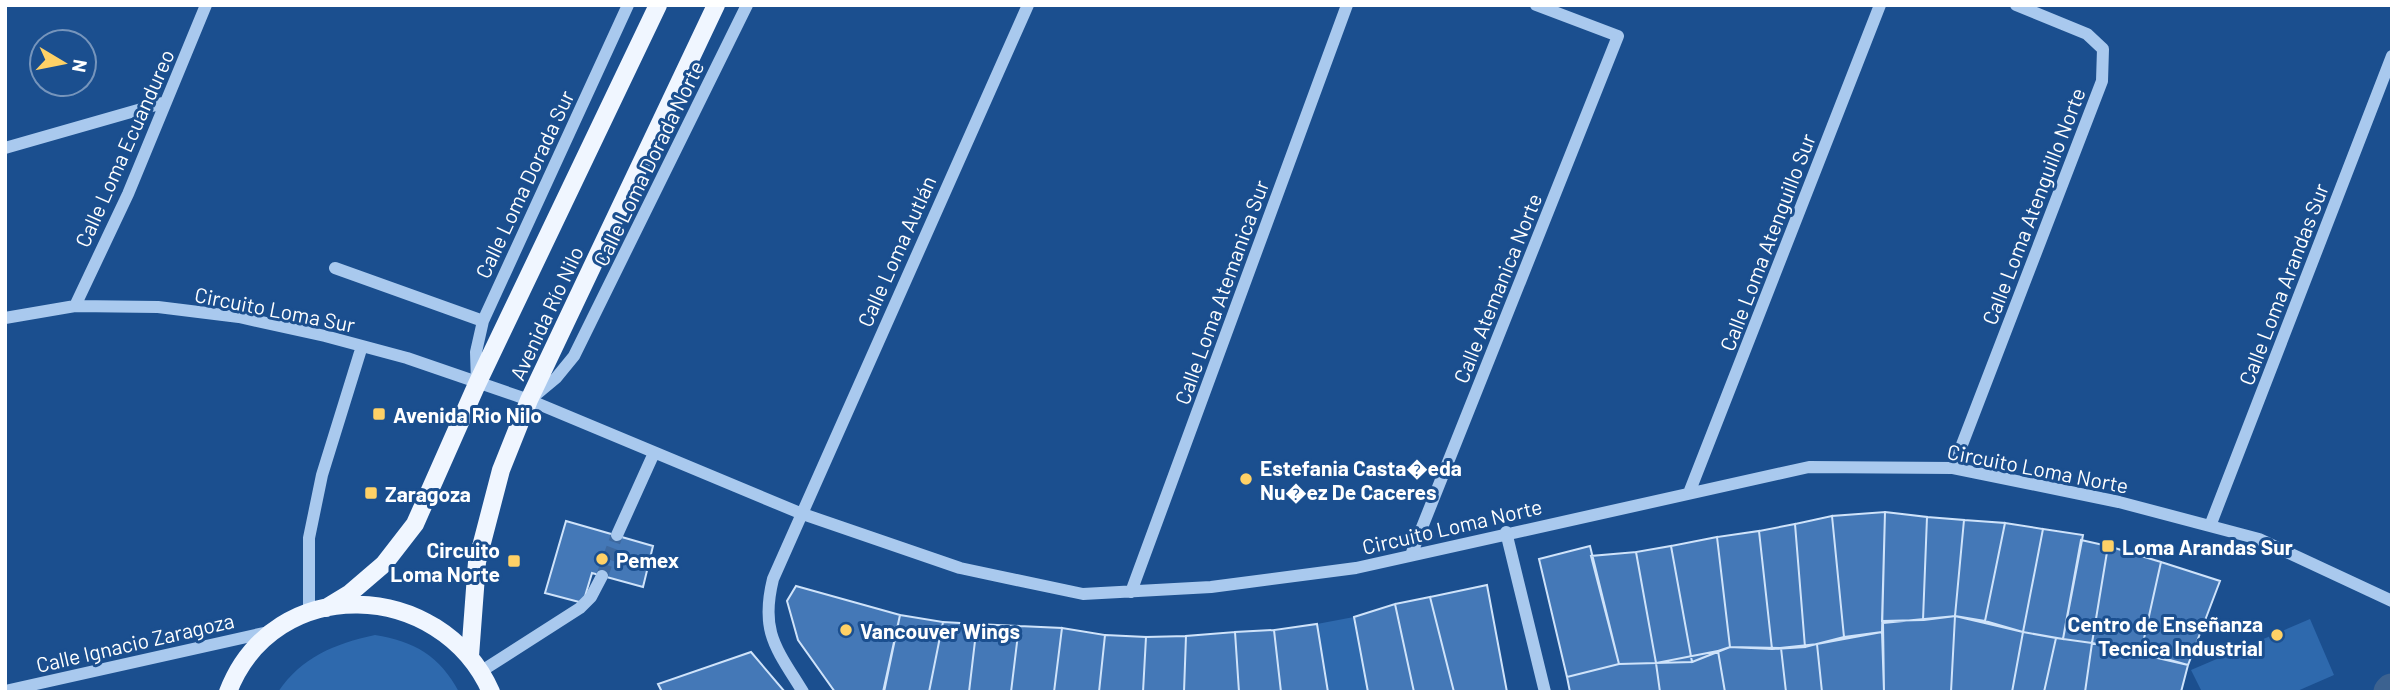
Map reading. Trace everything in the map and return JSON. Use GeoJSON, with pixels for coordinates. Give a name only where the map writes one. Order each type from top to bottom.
{"type":"FeatureCollection","features":[{"type":"Feature","properties":{"kind":"main road","name":"Avenida Río Nilo"},"geometry":{"type":"LineString","coordinates":[[228,692],[239,667],[273,631],[349,594],[384,564],[415,524],[477,384],[658,5]]}},
{"type":"Feature","properties":{"kind":"main road","name":"Avenida Río Nilo"},"geometry":{"type":"LineString","coordinates":[[470,656],[477,562],[487,515],[501,470],[529,400],[716,5]]}},
{"type":"Feature","properties":{"kind":"main road"},"geometry":{"type":"LineString","coordinates":[[317,610],[368,604],[406,611],[441,629],[470,656],[491,692]]}},
{"type":"Feature","properties":{"kind":"street","name":"Calle Loma Ecuandureo"},"geometry":{"type":"LineString","coordinates":[[75,306],[128,194],[206,5]]}},
{"type":"Feature","properties":{"kind":"street","name":"Calle Loma Dorada Sur"},"geometry":{"type":"LineString","coordinates":[[477,384],[476,352],[483,321],[628,5]]}},
{"type":"Feature","properties":{"kind":"street","name":"Calle Loma Dorada Norte"},"geometry":{"type":"LineString","coordinates":[[529,400],[556,378],[574,356],[747,5]]}},
{"type":"Feature","properties":{"kind":"street","name":"Calle Loma Autlán"},"geometry":{"type":"LineString","coordinates":[[803,692],[770,635],[766,607],[773,579],[800,513],[1028,5]]}},
{"type":"Feature","properties":{"kind":"street","name":"Calle Loma Atemanica Sur"},"geometry":{"type":"LineString","coordinates":[[1131,592],[1347,5]]}},
{"type":"Feature","properties":{"kind":"street","name":"Calle Atemanica Norte"},"geometry":{"type":"LineString","coordinates":[[1410,555],[1618,36],[1536,5]]}},
{"type":"Feature","properties":{"kind":"street","name":"Calle Loma Atenguillo Sur"},"geometry":{"type":"LineString","coordinates":[[1689,493],[1880,5]]}},
{"type":"Feature","properties":{"kind":"street","name":"Calle Loma Atenguillo Norte"},"geometry":{"type":"LineString","coordinates":[[1953,468],[2102,81],[2103,49],[2087,34],[2016,5]]}},
{"type":"Feature","properties":{"kind":"street","name":"Calle Loma Arandas Sur"},"geometry":{"type":"LineString","coordinates":[[2210,526],[2392,56]]}},
{"type":"Feature","properties":{"kind":"street"},"geometry":{"type":"LineString","coordinates":[[5,148],[166,102]]}},
{"type":"Feature","properties":{"kind":"street"},"geometry":{"type":"LineString","coordinates":[[335,268],[483,321]]}},
{"type":"Feature","properties":{"kind":"street","name":"Circuito Loma Sur"},"geometry":{"type":"LineString","coordinates":[[5,318],[75,306],[158,307],[239,317],[362,346],[529,400]]}},
{"type":"Feature","properties":{"kind":"street"},"geometry":{"type":"LineString","coordinates":[[317,610],[312,526],[322,475],[362,346]]}},
{"type":"Feature","properties":{"kind":"street","name":"Circuito Loma Norte"},"geometry":{"type":"LineString","coordinates":[[529,400],[800,513],[960,569],[1083,594],[1237,584],[1356,568],[1506,532],[1809,467],[1953,468],[2119,502],[2259,539],[2392,601]]}},
{"type":"Feature","properties":{"kind":"street"},"geometry":{"type":"LineString","coordinates":[[617,536],[654,453]]}},
{"type":"Feature","properties":{"kind":"street"},"geometry":{"type":"LineString","coordinates":[[1506,532],[1545,692]]}},
{"type":"Feature","properties":{"kind":"street"},"geometry":{"type":"LineString","coordinates":[[480,672],[580,608],[591,597],[601,576]]}},
{"type":"Feature","properties":{"kind":"street","name":"Calle Ignacio Zaragoza"},"geometry":{"type":"LineString","coordinates":[[5,691],[273,631]]}},
{"type":"Feature","properties":{"kind":"shaded area"},"geometry":{"type":"Polygon","coordinates":[[[1354,617],[1368,692],[1328,692],[1317,624],[1354,617]]]}},
{"type":"Feature","properties":{"kind":"shaded area"},"geometry":{"type":"Polygon","coordinates":[[[2310,619],[2334,675],[2295,692],[2202,692],[2191,670],[2310,619]]]}},
{"type":"Feature","properties":{"kind":"shaded area"},"geometry":{"type":"Polygon","coordinates":[[[375,635],[402,641],[424,652],[452,679],[459,692],[278,692],[308,661],[333,648],[375,635]]]}},
{"type":"Feature","properties":{"kind":"building"},"geometry":{"type":"Polygon","coordinates":[[[1885,512],[1927,517],[1923,620],[1882,621],[1885,512]]]}},
{"type":"Feature","properties":{"kind":"building"},"geometry":{"type":"Polygon","coordinates":[[[1885,512],[1882,632],[1844,637],[1832,516],[1885,512]]]}},
{"type":"Feature","properties":{"kind":"building"},"geometry":{"type":"Polygon","coordinates":[[[1832,516],[1844,637],[1805,647],[1795,524],[1832,516]]]}},
{"type":"Feature","properties":{"kind":"building"},"geometry":{"type":"Polygon","coordinates":[[[1927,517],[1964,520],[1955,616],[1923,620],[1927,517]]]}},
{"type":"Feature","properties":{"kind":"building"},"geometry":{"type":"Polygon","coordinates":[[[1964,520],[2005,523],[1985,621],[1955,616],[1964,520]]]}},
{"type":"Feature","properties":{"kind":"building","name":"Pemex"},"geometry":{"type":"Polygon","coordinates":[[[566,521],[653,546],[643,587],[592,573],[583,603],[545,593],[566,521]]]}},
{"type":"Feature","properties":{"kind":"building"},"geometry":{"type":"Polygon","coordinates":[[[2005,523],[2043,529],[2023,632],[1985,621],[2005,523]]]}},
{"type":"Feature","properties":{"kind":"building"},"geometry":{"type":"Polygon","coordinates":[[[1795,524],[1805,647],[1772,649],[1759,531],[1795,524]]]}},
{"type":"Feature","properties":{"kind":"building"},"geometry":{"type":"Polygon","coordinates":[[[2043,529],[2083,535],[2063,639],[2023,632],[2043,529]]]}},
{"type":"Feature","properties":{"kind":"building"},"geometry":{"type":"Polygon","coordinates":[[[1759,531],[1772,649],[1730,647],[1717,537],[1759,531]]]}},
{"type":"Feature","properties":{"kind":"building"},"geometry":{"type":"Polygon","coordinates":[[[1717,537],[1730,647],[1692,662],[1671,546],[1717,537]]]}},
{"type":"Feature","properties":{"kind":"building"},"geometry":{"type":"Polygon","coordinates":[[[2081,540],[2108,546],[2092,643],[2063,639],[2081,540]]]}},
{"type":"Feature","properties":{"kind":"building"},"geometry":{"type":"Polygon","coordinates":[[[1590,546],[1619,664],[1567,677],[1539,559],[1590,546]]]}},
{"type":"Feature","properties":{"kind":"building"},"geometry":{"type":"Polygon","coordinates":[[[1671,546],[1692,662],[1656,663],[1636,552],[1671,546]]]}},
{"type":"Feature","properties":{"kind":"building"},"geometry":{"type":"Polygon","coordinates":[[[2108,546],[2161,562],[2141,652],[2092,643],[2108,546]]]}},
{"type":"Feature","properties":{"kind":"building"},"geometry":{"type":"Polygon","coordinates":[[[1636,552],[1656,663],[1619,664],[1591,556],[1636,552]]]}},
{"type":"Feature","properties":{"kind":"building"},"geometry":{"type":"Polygon","coordinates":[[[2161,562],[2220,581],[2188,665],[2141,652],[2161,562]]]}},
{"type":"Feature","properties":{"kind":"building"},"geometry":{"type":"Polygon","coordinates":[[[1487,585],[1507,692],[1454,692],[1430,597],[1487,585]]]}},
{"type":"Feature","properties":{"kind":"building","name":"Vancouver Wings"},"geometry":{"type":"Polygon","coordinates":[[[796,586],[900,615],[883,692],[835,692],[798,640],[787,601],[796,586]]]}},
{"type":"Feature","properties":{"kind":"building"},"geometry":{"type":"Polygon","coordinates":[[[1430,597],[1454,692],[1414,692],[1395,604],[1430,597]]]}},
{"type":"Feature","properties":{"kind":"building"},"geometry":{"type":"Polygon","coordinates":[[[1395,604],[1414,692],[1368,692],[1354,617],[1395,604]]]}},
{"type":"Feature","properties":{"kind":"building"},"geometry":{"type":"Polygon","coordinates":[[[900,615],[943,622],[929,692],[884,692],[900,615]]]}},
{"type":"Feature","properties":{"kind":"building"},"geometry":{"type":"Polygon","coordinates":[[[1955,616],[1951,692],[1884,692],[1883,623],[1955,616]]]}},
{"type":"Feature","properties":{"kind":"building"},"geometry":{"type":"Polygon","coordinates":[[[1955,616],[2023,632],[2012,692],[1951,692],[1955,616]]]}},
{"type":"Feature","properties":{"kind":"building"},"geometry":{"type":"Polygon","coordinates":[[[943,622],[977,624],[969,692],[929,692],[943,622]]]}},
{"type":"Feature","properties":{"kind":"building"},"geometry":{"type":"Polygon","coordinates":[[[977,624],[1019,626],[1011,692],[969,692],[977,624]]]}},
{"type":"Feature","properties":{"kind":"building"},"geometry":{"type":"Polygon","coordinates":[[[1317,624],[1328,692],[1281,692],[1274,630],[1317,624]]]}},
{"type":"Feature","properties":{"kind":"building"},"geometry":{"type":"Polygon","coordinates":[[[1019,626],[1062,628],[1054,692],[1011,692],[1019,626]]]}},
{"type":"Feature","properties":{"kind":"building"},"geometry":{"type":"Polygon","coordinates":[[[1062,628],[1105,635],[1099,692],[1054,692],[1062,628]]]}},
{"type":"Feature","properties":{"kind":"building"},"geometry":{"type":"Polygon","coordinates":[[[1274,630],[1281,692],[1239,692],[1235,632],[1274,630]]]}},
{"type":"Feature","properties":{"kind":"building"},"geometry":{"type":"Polygon","coordinates":[[[1235,632],[1239,692],[1184,692],[1186,636],[1235,632]]]}},
{"type":"Feature","properties":{"kind":"building"},"geometry":{"type":"Polygon","coordinates":[[[1882,632],[1884,692],[1822,692],[1817,644],[1882,632]]]}},
{"type":"Feature","properties":{"kind":"building"},"geometry":{"type":"Polygon","coordinates":[[[2023,632],[2056,638],[2044,692],[2012,692],[2023,632]]]}},
{"type":"Feature","properties":{"kind":"building"},"geometry":{"type":"Polygon","coordinates":[[[1105,635],[1146,637],[1143,692],[1099,692],[1105,635]]]}},
{"type":"Feature","properties":{"kind":"building"},"geometry":{"type":"Polygon","coordinates":[[[1186,636],[1184,692],[1143,692],[1146,637],[1186,636]]]}},
{"type":"Feature","properties":{"kind":"building"},"geometry":{"type":"Polygon","coordinates":[[[2056,638],[2092,643],[2085,692],[2044,692],[2056,638]]]}},
{"type":"Feature","properties":{"kind":"building"},"geometry":{"type":"Polygon","coordinates":[[[2092,643],[2188,665],[2181,692],[2085,692],[2092,643]]]}},
{"type":"Feature","properties":{"kind":"building"},"geometry":{"type":"Polygon","coordinates":[[[1817,644],[1822,692],[1786,692],[1781,648],[1817,644]]]}},
{"type":"Feature","properties":{"kind":"building"},"geometry":{"type":"Polygon","coordinates":[[[1730,647],[1781,648],[1786,692],[1725,692],[1718,651],[1730,647]]]}},
{"type":"Feature","properties":{"kind":"building"},"geometry":{"type":"Polygon","coordinates":[[[1718,651],[1725,692],[1660,692],[1656,663],[1718,651]]]}},
{"type":"Feature","properties":{"kind":"building"},"geometry":{"type":"Polygon","coordinates":[[[751,652],[785,692],[662,692],[658,684],[751,652]]]}},
{"type":"Feature","properties":{"kind":"building"},"geometry":{"type":"Polygon","coordinates":[[[1656,663],[1660,692],[1570,692],[1567,677],[1619,664],[1656,663]]]}},
{"type":"Feature","properties":{"kind":"tunnel"},"geometry":{"type":"LineString","coordinates":[[602,576],[617,535]]}},
{"type":"Feature","properties":{"kind":"place","name":"Avenida Rio Nilo"},"geometry":{"type":"Point","coordinates":[379,414]}},
{"type":"Feature","properties":{"kind":"place","name":"Estefania Casta�eda Nu�ez De Caceres"},"geometry":{"type":"Point","coordinates":[1246,479]}},
{"type":"Feature","properties":{"kind":"place","name":"Zaragoza"},"geometry":{"type":"Point","coordinates":[371,493]}},
{"type":"Feature","properties":{"kind":"place","name":"Loma Arandas Sur"},"geometry":{"type":"Point","coordinates":[2108,546]}},
{"type":"Feature","properties":{"kind":"place","name":"Pemex"},"geometry":{"type":"Point","coordinates":[602,559]}},
{"type":"Feature","properties":{"kind":"place","name":"Circuito Loma Norte"},"geometry":{"type":"Point","coordinates":[514,561]}},
{"type":"Feature","properties":{"kind":"place","name":"Vancouver Wings"},"geometry":{"type":"Point","coordinates":[846,630]}},
{"type":"Feature","properties":{"kind":"place","name":"Centro de Enseñanza Tecnica Industrial"},"geometry":{"type":"Point","coordinates":[2277,635]}}]}
